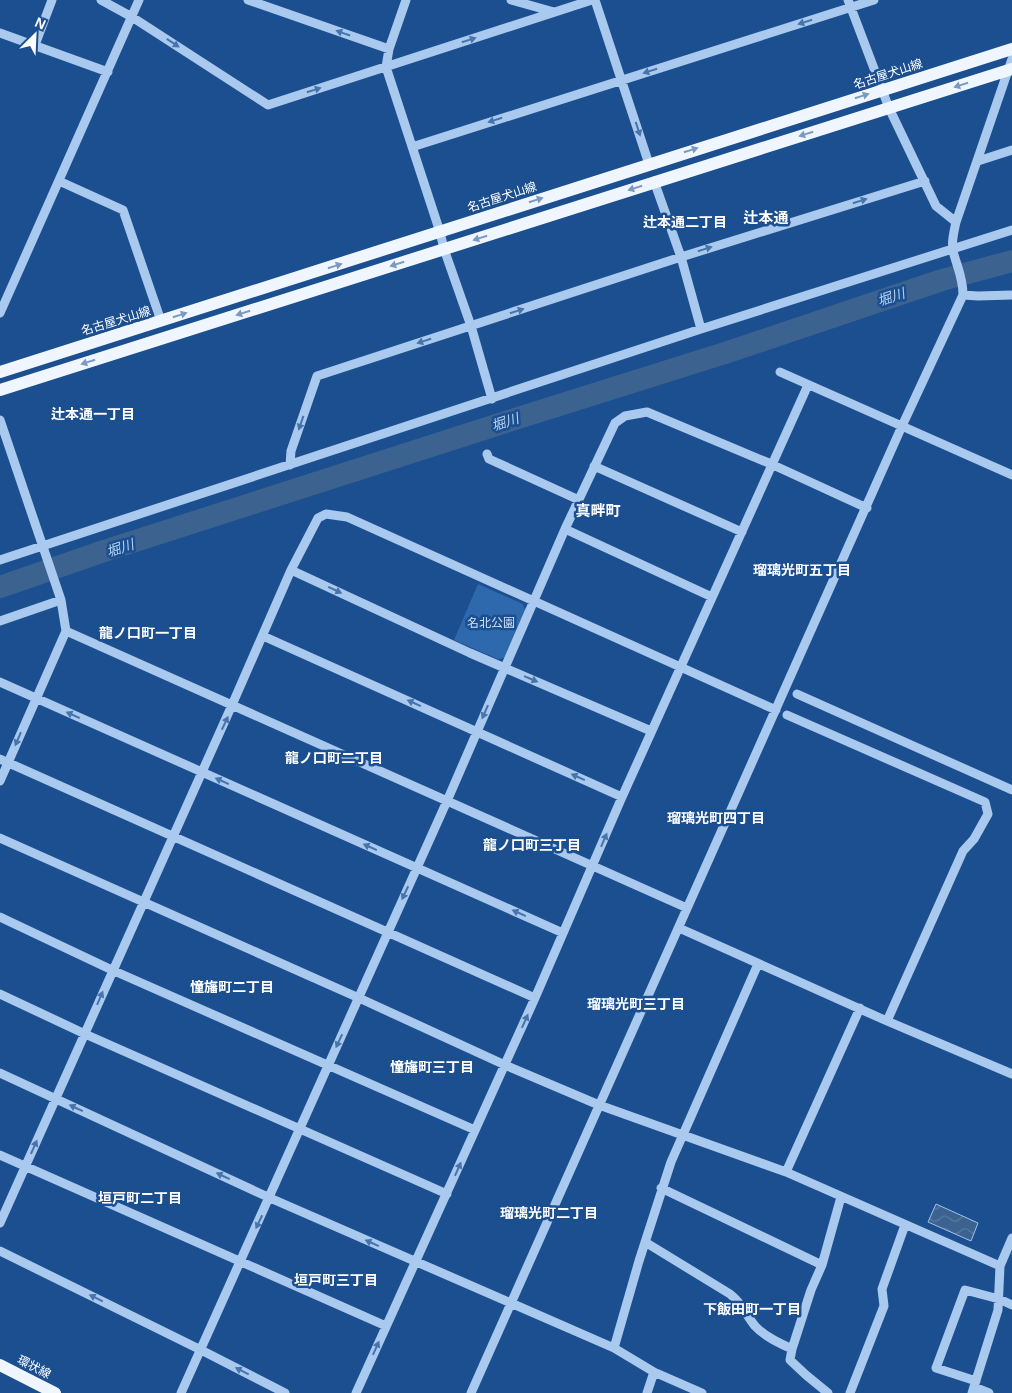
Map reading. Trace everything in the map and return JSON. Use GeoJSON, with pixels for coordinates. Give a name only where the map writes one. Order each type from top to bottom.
{"type":"FeatureCollection","features":[{"type":"Feature","properties":{"kind":"main road","name":"名古屋犬山線"},"geometry":{"type":"LineString","coordinates":[[0,372],[1012,49]]}},
{"type":"Feature","properties":{"kind":"main road"},"geometry":{"type":"LineString","coordinates":[[0,390],[889,108],[1011,66]]}},
{"type":"Feature","properties":{"kind":"main road","name":"環状線"},"geometry":{"type":"LineString","coordinates":[[0,1365],[55,1393]]}},
{"type":"Feature","properties":{"kind":"street"},"geometry":{"type":"LineString","coordinates":[[35,45],[52,0]]}},
{"type":"Feature","properties":{"kind":"street"},"geometry":{"type":"LineString","coordinates":[[101,0],[132,17],[268,105],[593,0],[622,80],[649,164]]}},
{"type":"Feature","properties":{"kind":"street"},"geometry":{"type":"LineString","coordinates":[[0,313],[139,0]]}},
{"type":"Feature","properties":{"kind":"street"},"geometry":{"type":"LineString","coordinates":[[248,0],[389,49]]}},
{"type":"Feature","properties":{"kind":"street"},"geometry":{"type":"LineString","coordinates":[[406,0],[389,49],[386,68],[444,249],[471,326],[492,399]]}},
{"type":"Feature","properties":{"kind":"street"},"geometry":{"type":"LineString","coordinates":[[511,0],[554,12]]}},
{"type":"Feature","properties":{"kind":"street"},"geometry":{"type":"LineString","coordinates":[[412,147],[850,4],[874,0]]}},
{"type":"Feature","properties":{"kind":"street"},"geometry":{"type":"LineString","coordinates":[[850,4],[889,108],[936,206],[956,222]]}},
{"type":"Feature","properties":{"kind":"street"},"geometry":{"type":"LineString","coordinates":[[0,33],[108,72]]}},
{"type":"Feature","properties":{"kind":"street"},"geometry":{"type":"LineString","coordinates":[[472,1393],[902,426],[963,295],[963,281],[953,249],[956,222],[1011,66]]}},
{"type":"Feature","properties":{"kind":"street"},"geometry":{"type":"LineString","coordinates":[[978,161],[1012,150]]}},
{"type":"Feature","properties":{"kind":"street"},"geometry":{"type":"LineString","coordinates":[[60,181],[123,210],[161,321]]}},
{"type":"Feature","properties":{"kind":"street"},"geometry":{"type":"LineString","coordinates":[[654,181],[681,257],[702,329]]}},
{"type":"Feature","properties":{"kind":"street"},"geometry":{"type":"LineString","coordinates":[[290,465],[291,451],[317,376],[681,257],[925,181]]}},
{"type":"Feature","properties":{"kind":"street"},"geometry":{"type":"LineString","coordinates":[[0,560],[702,329],[1012,230]]}},
{"type":"Feature","properties":{"kind":"street"},"geometry":{"type":"LineString","coordinates":[[963,295],[1012,295]]}},
{"type":"Feature","properties":{"kind":"street"},"geometry":{"type":"LineString","coordinates":[[780,372],[1012,475]]}},
{"type":"Feature","properties":{"kind":"street"},"geometry":{"type":"LineString","coordinates":[[356,1393],[536,998],[651,731],[808,385]]}},
{"type":"Feature","properties":{"kind":"street"},"geometry":{"type":"LineString","coordinates":[[181,1393],[447,801],[565,529],[615,423],[625,416],[646,412],[771,464],[867,508]]}},
{"type":"Feature","properties":{"kind":"street"},"geometry":{"type":"LineString","coordinates":[[0,420],[56,584],[61,600],[66,631],[36,699],[4,761],[0,781]]}},
{"type":"Feature","properties":{"kind":"street"},"geometry":{"type":"LineString","coordinates":[[487,454],[489,459],[579,500]]}},
{"type":"Feature","properties":{"kind":"street"},"geometry":{"type":"LineString","coordinates":[[594,466],[742,532]]}},
{"type":"Feature","properties":{"kind":"street"},"geometry":{"type":"LineString","coordinates":[[0,1223],[86,1034],[112,970],[174,836],[291,570],[318,518],[326,514],[347,517],[776,710]]}},
{"type":"Feature","properties":{"kind":"street"},"geometry":{"type":"LineString","coordinates":[[565,529],[712,597]]}},
{"type":"Feature","properties":{"kind":"street"},"geometry":{"type":"LineString","coordinates":[[291,570],[504,668],[651,731]]}},
{"type":"Feature","properties":{"kind":"street"},"geometry":{"type":"LineString","coordinates":[[0,621],[61,600]]}},
{"type":"Feature","properties":{"kind":"street"},"geometry":{"type":"LineString","coordinates":[[66,631],[687,908]]}},
{"type":"Feature","properties":{"kind":"street"},"geometry":{"type":"LineString","coordinates":[[263,636],[622,797]]}},
{"type":"Feature","properties":{"kind":"street"},"geometry":{"type":"LineString","coordinates":[[0,682],[563,933]]}},
{"type":"Feature","properties":{"kind":"street"},"geometry":{"type":"LineString","coordinates":[[797,694],[1012,790]]}},
{"type":"Feature","properties":{"kind":"street"},"geometry":{"type":"LineString","coordinates":[[787,715],[985,802],[988,814],[974,839],[963,851],[887,1021]]}},
{"type":"Feature","properties":{"kind":"street"},"geometry":{"type":"LineString","coordinates":[[4,761],[536,998]]}},
{"type":"Feature","properties":{"kind":"street"},"geometry":{"type":"LineString","coordinates":[[0,838],[359,998],[505,1066],[599,1105],[786,1172],[1000,1266]]}},
{"type":"Feature","properties":{"kind":"street"},"geometry":{"type":"LineString","coordinates":[[0,917],[112,970],[475,1130]]}},
{"type":"Feature","properties":{"kind":"street"},"geometry":{"type":"LineString","coordinates":[[678,928],[887,1021],[1012,1074]]}},
{"type":"Feature","properties":{"kind":"street"},"geometry":{"type":"LineString","coordinates":[[614,1348],[662,1188],[682,1135],[758,964]]}},
{"type":"Feature","properties":{"kind":"street"},"geometry":{"type":"LineString","coordinates":[[0,994],[447,1194]]}},
{"type":"Feature","properties":{"kind":"street"},"geometry":{"type":"LineString","coordinates":[[786,1172],[860,1008]]}},
{"type":"Feature","properties":{"kind":"street"},"geometry":{"type":"LineString","coordinates":[[0,1072],[270,1198],[614,1348],[654,1372],[702,1393]]}},
{"type":"Feature","properties":{"kind":"street"},"geometry":{"type":"LineString","coordinates":[[0,1156],[386,1326]]}},
{"type":"Feature","properties":{"kind":"street"},"geometry":{"type":"LineString","coordinates":[[662,1188],[822,1265]]}},
{"type":"Feature","properties":{"kind":"street"},"geometry":{"type":"LineString","coordinates":[[828,1393],[790,1360],[811,1290],[822,1265],[841,1197]]}},
{"type":"Feature","properties":{"kind":"street"},"geometry":{"type":"LineString","coordinates":[[850,1393],[884,1306],[882,1288],[905,1225]]}},
{"type":"Feature","properties":{"kind":"street"},"geometry":{"type":"LineString","coordinates":[[974,1387],[998,1310],[1000,1266],[1012,1238]]}},
{"type":"Feature","properties":{"kind":"street"},"geometry":{"type":"LineString","coordinates":[[645,1242],[730,1294],[740,1302],[755,1326],[774,1340],[792,1349]]}},
{"type":"Feature","properties":{"kind":"street"},"geometry":{"type":"LineString","coordinates":[[0,1252],[285,1393]]}},
{"type":"Feature","properties":{"kind":"street"},"geometry":{"type":"LineString","coordinates":[[989,1393],[936,1368],[965,1290],[999,1299],[1012,1305]]}},
{"type":"Feature","properties":{"kind":"street"},"geometry":{"type":"LineString","coordinates":[[647,1393],[654,1372]]}},
{"type":"Feature","properties":{"kind":"green space","name":"名北公園"},"geometry":{"type":"Polygon","coordinates":[[[478,584],[523,604],[526,613],[505,658],[498,659],[454,640],[478,584]]]}},
{"type":"Feature","properties":{"kind":"water"},"geometry":{"type":"Polygon","coordinates":[[[936,1204],[978,1223],[971,1241],[928,1222],[936,1204]]]}},
{"type":"Feature","properties":{"kind":"waterway","name":"堀川"},"geometry":{"type":"LineString","coordinates":[[0,587],[101,552],[728,352],[942,280],[1012,261]]}},
{"type":"Feature","properties":{"kind":"district","name":"辻本通"},"geometry":{"type":"Point","coordinates":[766,218]}},
{"type":"Feature","properties":{"kind":"district","name":"辻本通二丁目"},"geometry":{"type":"Point","coordinates":[685,222]}},
{"type":"Feature","properties":{"kind":"district","name":"辻本通一丁目"},"geometry":{"type":"Point","coordinates":[93,414]}},
{"type":"Feature","properties":{"kind":"district","name":"真畔町"},"geometry":{"type":"Point","coordinates":[598,511]}},
{"type":"Feature","properties":{"kind":"district","name":"瑠璃光町五丁目"},"geometry":{"type":"Point","coordinates":[802,570]}},
{"type":"Feature","properties":{"kind":"district","name":"龍ノ口町一丁目"},"geometry":{"type":"Point","coordinates":[148,633]}},
{"type":"Feature","properties":{"kind":"district","name":"龍ノ口町二丁目"},"geometry":{"type":"Point","coordinates":[334,758]}},
{"type":"Feature","properties":{"kind":"district","name":"瑠璃光町四丁目"},"geometry":{"type":"Point","coordinates":[716,818]}},
{"type":"Feature","properties":{"kind":"district","name":"龍ノ口町三丁目"},"geometry":{"type":"Point","coordinates":[532,845]}},
{"type":"Feature","properties":{"kind":"district","name":"憧旛町二丁目"},"geometry":{"type":"Point","coordinates":[232,987]}},
{"type":"Feature","properties":{"kind":"district","name":"瑠璃光町三丁目"},"geometry":{"type":"Point","coordinates":[636,1004]}},
{"type":"Feature","properties":{"kind":"district","name":"憧旛町三丁目"},"geometry":{"type":"Point","coordinates":[432,1067]}},
{"type":"Feature","properties":{"kind":"district","name":"垣戸町二丁目"},"geometry":{"type":"Point","coordinates":[140,1198]}},
{"type":"Feature","properties":{"kind":"district","name":"瑠璃光町二丁目"},"geometry":{"type":"Point","coordinates":[549,1213]}},
{"type":"Feature","properties":{"kind":"district","name":"垣戸町三丁目"},"geometry":{"type":"Point","coordinates":[336,1280]}},
{"type":"Feature","properties":{"kind":"district","name":"下飯田町一丁目"},"geometry":{"type":"Point","coordinates":[752,1309]}}]}
